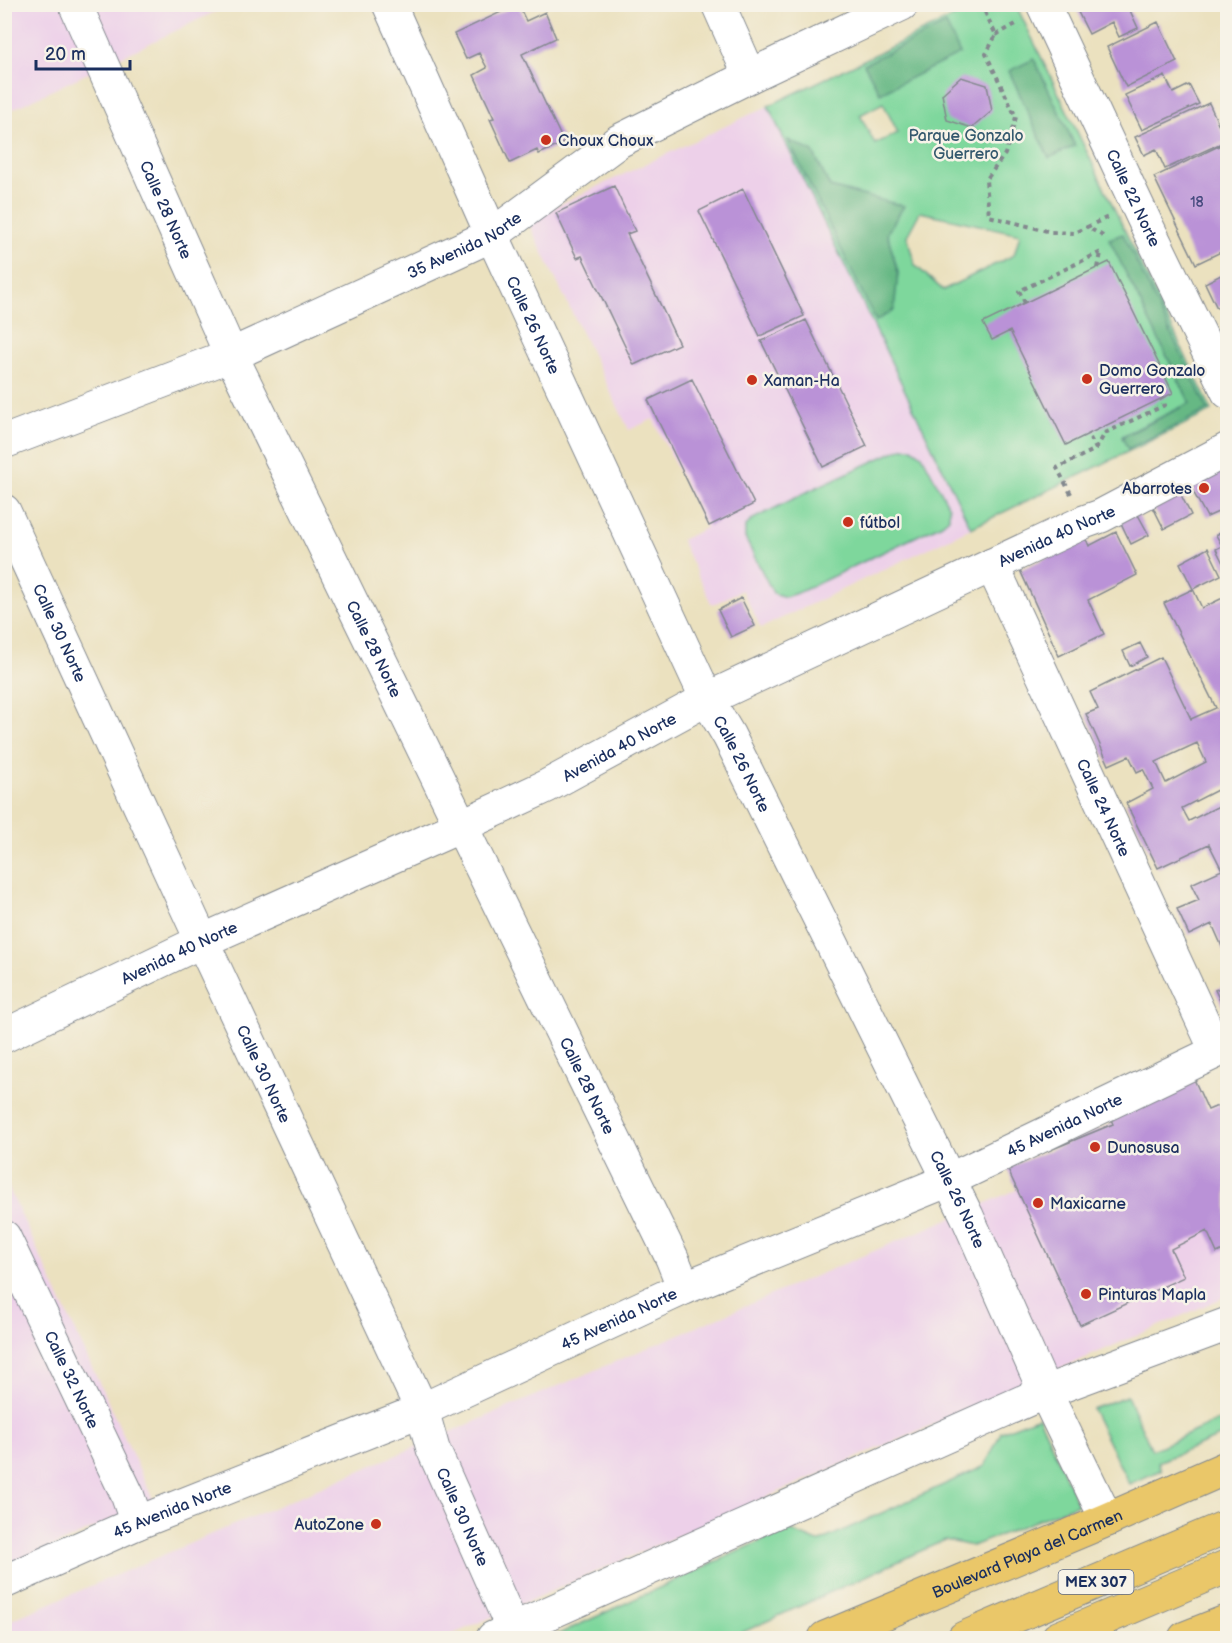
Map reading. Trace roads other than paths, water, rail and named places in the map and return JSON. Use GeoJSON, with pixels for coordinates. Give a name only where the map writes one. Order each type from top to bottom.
{"type":"FeatureCollection","features":[{"type":"Feature","properties":{"kind":"main road","name":"Boulevard Playa del Carmen"},"geometry":{"type":"LineString","coordinates":[[825,1638],[1227,1467]]}},
{"type":"Feature","properties":{"kind":"main road","name":"MEX 307"},"geometry":{"type":"LineString","coordinates":[[964,1638],[1227,1526]]}},
{"type":"Feature","properties":{"kind":"main road","name":"MEX 307"},"geometry":{"type":"LineString","coordinates":[[1058,1638],[1227,1566]]}},
{"type":"Feature","properties":{"kind":"main road"},"geometry":{"type":"LineString","coordinates":[[1185,1638],[1227,1621]]}},
{"type":"Feature","properties":{"kind":"street","name":"Calle 28 Norte"},"geometry":{"type":"LineString","coordinates":[[75,4],[231,355],[672,1258],[684,1288]]}},
{"type":"Feature","properties":{"kind":"street","name":"Calle 26 Norte"},"geometry":{"type":"LineString","coordinates":[[389,4],[492,235],[707,699],[729,736],[950,1180],[1045,1392],[1107,1520]]}},
{"type":"Feature","properties":{"kind":"street"},"geometry":{"type":"LineString","coordinates":[[718,4],[750,76]]}},
{"type":"Feature","properties":{"kind":"street","name":"35 Avenida Norte"},"geometry":{"type":"LineString","coordinates":[[4,442],[231,355],[492,235],[619,141],[902,4]]}},
{"type":"Feature","properties":{"kind":"street","name":"Calle 22 Norte"},"geometry":{"type":"LineString","coordinates":[[1042,4],[1227,392]]}},
{"type":"Feature","properties":{"kind":"street","name":"Avenida 40 Norte"},"geometry":{"type":"LineString","coordinates":[[4,1036],[202,941],[547,786],[707,699],[1101,516],[1227,449]]}},
{"type":"Feature","properties":{"kind":"street","name":"Calle 30 Norte"},"geometry":{"type":"LineString","coordinates":[[4,511],[422,1410],[434,1449],[508,1636]]}},
{"type":"Feature","properties":{"kind":"street","name":"Calle 24 Norte"},"geometry":{"type":"LineString","coordinates":[[992,565],[1222,1048]]}},
{"type":"Feature","properties":{"kind":"street","name":"45 Avenida Norte"},"geometry":{"type":"LineString","coordinates":[[4,1582],[137,1523],[422,1410],[684,1288],[950,1180],[1222,1048]]}},
{"type":"Feature","properties":{"kind":"street","name":"Calle 32 Norte"},"geometry":{"type":"LineString","coordinates":[[4,1237],[127,1494],[137,1523]]}},
{"type":"Feature","properties":{"kind":"street"},"geometry":{"type":"LineString","coordinates":[[508,1636],[1045,1392],[1227,1324]]}},
{"type":"Feature","properties":{"kind":"place","name":"Choux Choux"},"geometry":{"type":"Point","coordinates":[546,140]}},
{"type":"Feature","properties":{"kind":"place","name":"Domo Gonzalo Guerrero"},"geometry":{"type":"Point","coordinates":[1087,379]}},
{"type":"Feature","properties":{"kind":"place","name":"Xaman-Ha"},"geometry":{"type":"Point","coordinates":[752,380]}},
{"type":"Feature","properties":{"kind":"place","name":"Abarrotes"},"geometry":{"type":"Point","coordinates":[1204,488]}},
{"type":"Feature","properties":{"kind":"place","name":"fútbol"},"geometry":{"type":"Point","coordinates":[848,522]}},
{"type":"Feature","properties":{"kind":"place","name":"Dunosusa"},"geometry":{"type":"Point","coordinates":[1095,1147]}},
{"type":"Feature","properties":{"kind":"place","name":"Maxicarne"},"geometry":{"type":"Point","coordinates":[1038,1203]}},
{"type":"Feature","properties":{"kind":"place","name":"Pinturas Mapla"},"geometry":{"type":"Point","coordinates":[1086,1294]}},
{"type":"Feature","properties":{"kind":"place","name":"AutoZone"},"geometry":{"type":"Point","coordinates":[376,1524]}},
{"type":"Feature","properties":{"kind":"park label","name":"Parque Gonzalo Guerrero"},"geometry":{"type":"Point","coordinates":[966,144]}}]}
